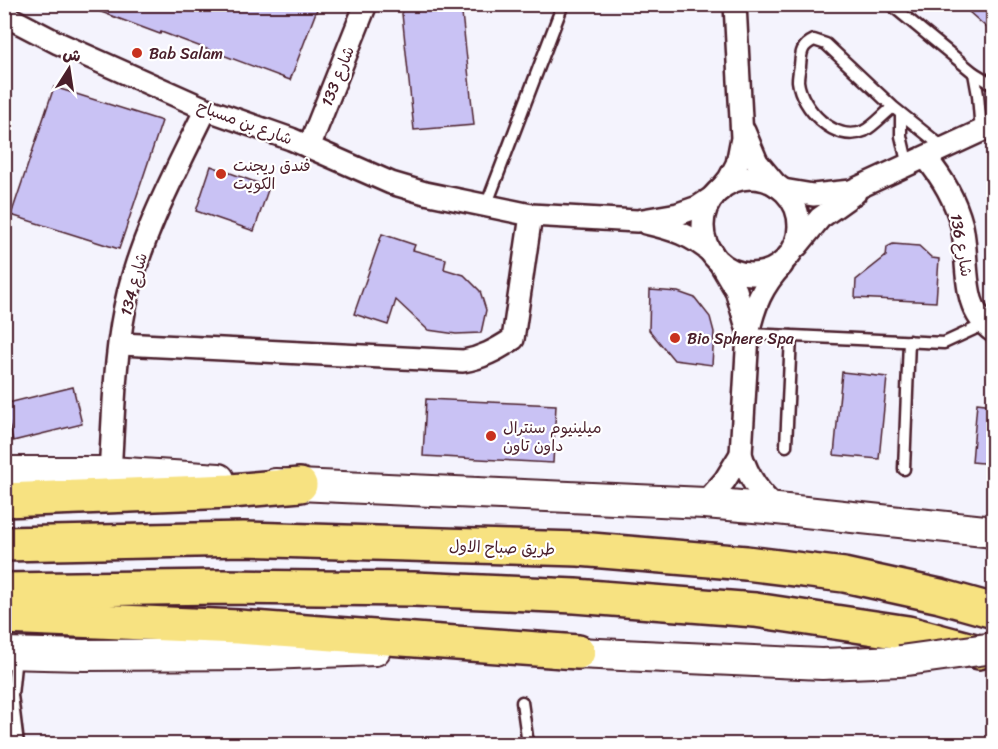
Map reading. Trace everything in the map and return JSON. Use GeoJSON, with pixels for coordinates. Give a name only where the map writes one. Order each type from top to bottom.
{"type":"FeatureCollection","features":[{"type":"Feature","properties":{"kind":"highway"},"geometry":{"type":"LineString","coordinates":[[4,500],[231,491],[300,485]]}},
{"type":"Feature","properties":{"kind":"highway","name":"طريق صباح الاول"},"geometry":{"type":"LineString","coordinates":[[4,544],[243,539],[579,549],[746,563],[844,575],[940,596],[993,611]]}},
{"type":"Feature","properties":{"kind":"highway"},"geometry":{"type":"LineString","coordinates":[[4,590],[221,586],[414,589],[575,596],[755,610],[908,633],[993,656]]}},
{"type":"Feature","properties":{"kind":"highway"},"geometry":{"type":"LineString","coordinates":[[4,617],[238,627],[578,652]]}},
{"type":"Feature","properties":{"kind":"main road"},"geometry":{"type":"LineString","coordinates":[[4,472],[110,472],[300,485],[705,503],[777,508],[993,532]]}},
{"type":"Feature","properties":{"kind":"main road"},"geometry":{"type":"LineString","coordinates":[[10,653],[255,654],[346,650],[578,652],[822,664],[900,661],[993,648]]}},
{"type":"Feature","properties":{"kind":"street","name":"شارع 133"},"geometry":{"type":"LineString","coordinates":[[309,147],[366,4]]}},
{"type":"Feature","properties":{"kind":"street"},"geometry":{"type":"LineString","coordinates":[[735,4],[743,128],[737,164],[706,211],[703,226],[706,241],[736,290],[748,334]]}},
{"type":"Feature","properties":{"kind":"street","name":"شارع بن مسباح"},"geometry":{"type":"LineString","coordinates":[[4,15],[58,43],[206,109],[291,138],[392,183],[486,206],[531,214],[637,221],[683,233],[701,243],[716,258]]}},
{"type":"Feature","properties":{"kind":"street","name":"شارع 134"},"geometry":{"type":"LineString","coordinates":[[110,472],[121,344],[128,295],[145,239],[158,208],[206,109]]}},
{"type":"Feature","properties":{"kind":"street"},"geometry":{"type":"LineString","coordinates":[[716,258],[735,271],[753,274],[771,270],[790,255],[800,223],[795,205],[757,162],[743,128]]}},
{"type":"Feature","properties":{"kind":"street"},"geometry":{"type":"LineString","coordinates":[[716,194],[732,183],[747,178],[763,180],[780,188],[813,195],[838,194],[863,187],[987,129]]}},
{"type":"Feature","properties":{"kind":"street","name":"شارع 136"},"geometry":{"type":"LineString","coordinates":[[917,162],[943,179],[951,193],[962,227],[971,304],[988,329]]}},
{"type":"Feature","properties":{"kind":"street"},"geometry":{"type":"LineString","coordinates":[[777,508],[758,490],[745,467],[741,454],[748,334],[759,296],[771,276],[820,218],[863,187]]}},
{"type":"Feature","properties":{"kind":"street","name":"شارع بن مسباح"},"geometry":{"type":"LineString","coordinates":[[637,221],[678,214],[698,207],[716,194]]}},
{"type":"Feature","properties":{"kind":"street"},"geometry":{"type":"LineString","coordinates":[[121,344],[463,361],[479,358],[496,351],[513,339],[531,214]]}},
{"type":"Feature","properties":{"kind":"street"},"geometry":{"type":"LineString","coordinates":[[705,503],[725,480],[741,454]]}},
{"type":"Feature","properties":{"kind":"lane"},"geometry":{"type":"LineString","coordinates":[[486,206],[563,4]]}},
{"type":"Feature","properties":{"kind":"lane"},"geometry":{"type":"LineString","coordinates":[[890,4],[974,73],[993,85]]}},
{"type":"Feature","properties":{"kind":"lane"},"geometry":{"type":"LineString","coordinates":[[897,110],[865,130],[852,134],[838,132],[816,116],[807,105],[798,81],[801,50],[814,40],[826,44],[897,110],[945,149]]}},
{"type":"Feature","properties":{"kind":"lane"},"geometry":{"type":"LineString","coordinates":[[974,73],[987,129]]}},
{"type":"Feature","properties":{"kind":"lane"},"geometry":{"type":"LineString","coordinates":[[897,110],[901,136],[917,162]]}},
{"type":"Feature","properties":{"kind":"lane"},"geometry":{"type":"LineString","coordinates":[[748,334],[944,343],[988,329]]}},
{"type":"Feature","properties":{"kind":"lane"},"geometry":{"type":"LineString","coordinates":[[786,446],[791,336]]}},
{"type":"Feature","properties":{"kind":"lane"},"geometry":{"type":"LineString","coordinates":[[904,469],[909,341]]}},
{"type":"Feature","properties":{"kind":"lane"},"geometry":{"type":"LineString","coordinates":[[10,653],[18,744]]}},
{"type":"Feature","properties":{"kind":"lane"},"geometry":{"type":"LineString","coordinates":[[522,702],[528,744]]}},
{"type":"Feature","properties":{"kind":"building"},"geometry":{"type":"Polygon","coordinates":[[[85,4],[319,4],[290,80],[161,32],[160,34],[85,6],[85,4]]]}},
{"type":"Feature","properties":{"kind":"building"},"geometry":{"type":"Polygon","coordinates":[[[401,4],[461,4],[474,125],[414,130],[401,4]]]}},
{"type":"Feature","properties":{"kind":"building"},"geometry":{"type":"Polygon","coordinates":[[[960,4],[993,4],[993,33],[960,4]]]}},
{"type":"Feature","properties":{"kind":"building"},"geometry":{"type":"Polygon","coordinates":[[[54,87],[162,121],[119,249],[11,215],[54,87]]]}},
{"type":"Feature","properties":{"kind":"building"},"geometry":{"type":"Polygon","coordinates":[[[211,166],[269,187],[254,231],[196,211],[211,166]]]}},
{"type":"Feature","properties":{"kind":"building"},"geometry":{"type":"Polygon","coordinates":[[[382,234],[415,245],[413,250],[446,259],[444,269],[464,275],[480,291],[486,310],[481,333],[456,334],[428,330],[396,300],[388,325],[354,314],[382,234]]]}},
{"type":"Feature","properties":{"kind":"building"},"geometry":{"type":"Polygon","coordinates":[[[893,244],[919,246],[932,258],[939,259],[936,302],[855,298],[856,280],[886,256],[887,247],[893,244]]]}},
{"type":"Feature","properties":{"kind":"building"},"geometry":{"type":"Polygon","coordinates":[[[650,290],[678,292],[695,298],[710,317],[714,332],[712,365],[674,360],[649,330],[650,290]]]}},
{"type":"Feature","properties":{"kind":"building"},"geometry":{"type":"Polygon","coordinates":[[[842,372],[887,377],[879,459],[834,455],[842,372]]]}},
{"type":"Feature","properties":{"kind":"building"},"geometry":{"type":"Polygon","coordinates":[[[73,387],[82,424],[13,441],[4,404],[73,387]]]}},
{"type":"Feature","properties":{"kind":"building"},"geometry":{"type":"Polygon","coordinates":[[[426,399],[556,405],[553,463],[423,456],[426,399]]]}},
{"type":"Feature","properties":{"kind":"building"},"geometry":{"type":"Polygon","coordinates":[[[977,403],[993,405],[993,464],[972,462],[977,403]]]}},
{"type":"Feature","properties":{"kind":"place","name":"Bab Salam"},"geometry":{"type":"Point","coordinates":[137,53]}},
{"type":"Feature","properties":{"kind":"place","name":"فندق ريجنت الكويت"},"geometry":{"type":"Point","coordinates":[221,174]}},
{"type":"Feature","properties":{"kind":"place","name":"Bio Sphere Spa"},"geometry":{"type":"Point","coordinates":[675,338]}},
{"type":"Feature","properties":{"kind":"place","name":"ميلينيوم سنترال داون تاون"},"geometry":{"type":"Point","coordinates":[491,436]}}]}
